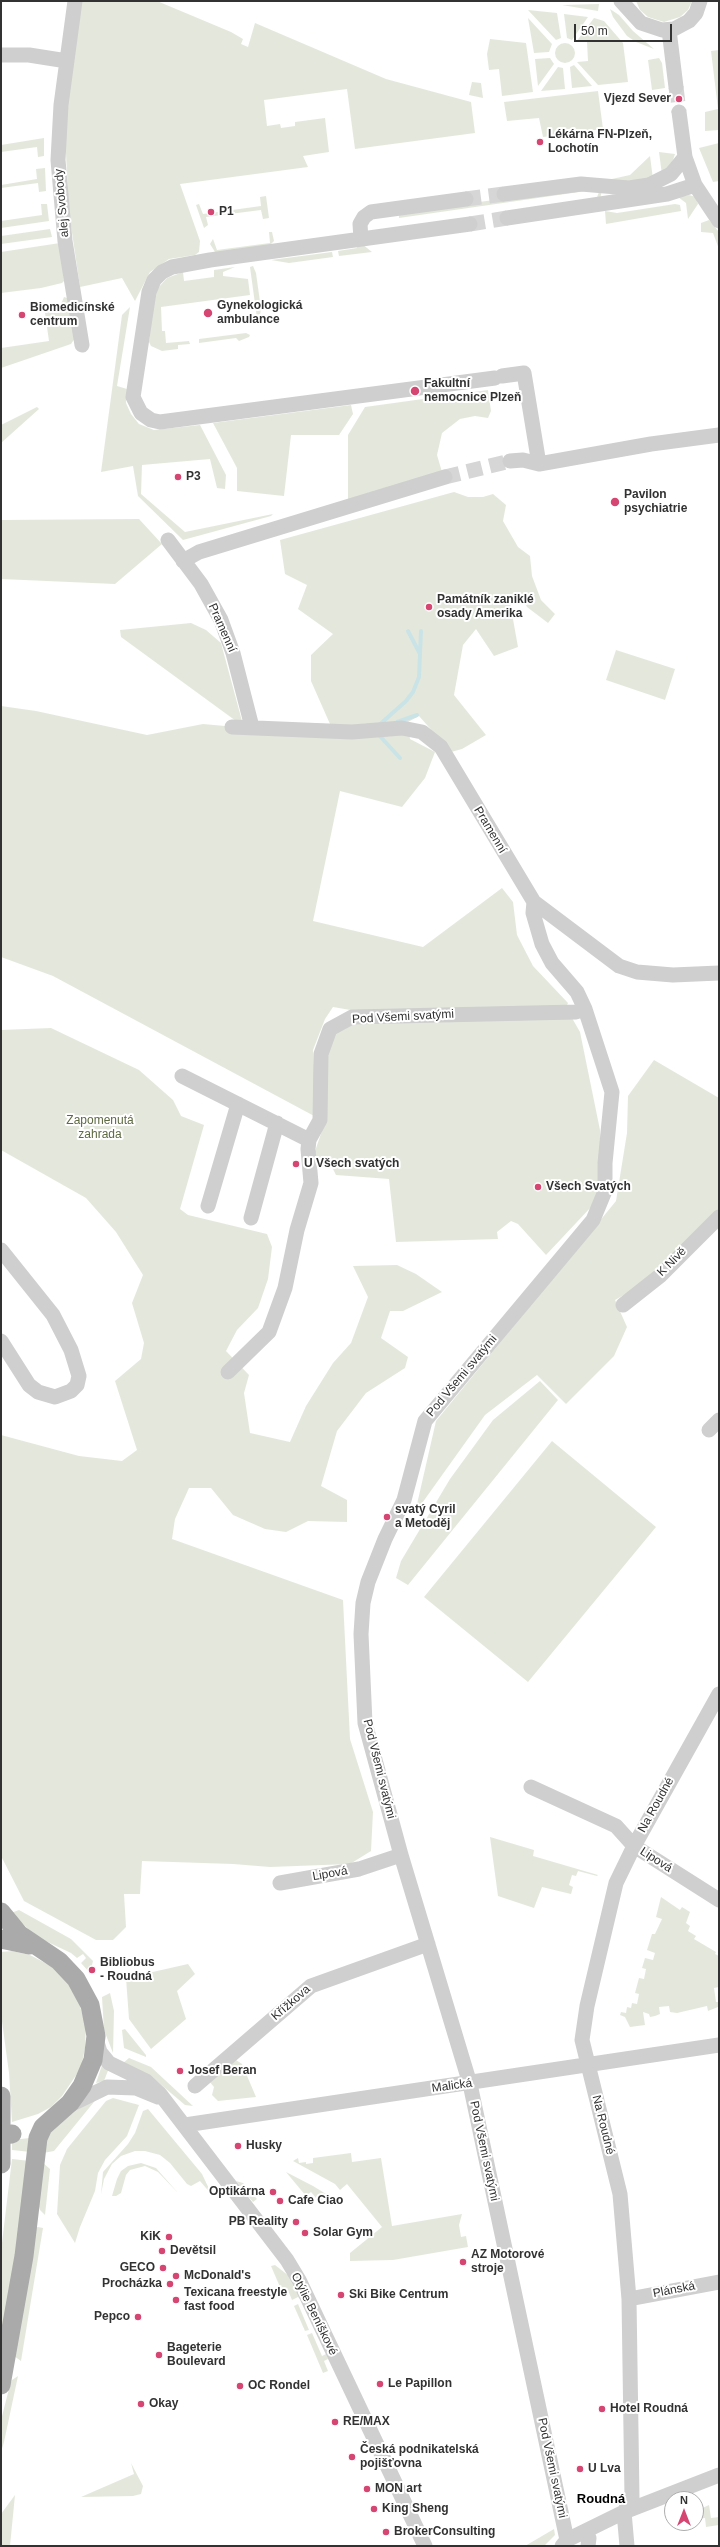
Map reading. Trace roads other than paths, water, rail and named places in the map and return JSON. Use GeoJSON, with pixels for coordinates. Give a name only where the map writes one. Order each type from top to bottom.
{"type":"FeatureCollection","features":[{"type":"Feature","properties":{"kind":"main road"},"geometry":{"type":"LineString","coordinates":[[1,1912],[19,1934],[68,1969],[83,1989],[92,2010],[96,2036],[93,2060],[88,2076],[58,2114],[41,2130],[36,2145],[24,2256],[1,2385]]}},
{"type":"Feature","properties":{"kind":"main road"},"geometry":{"type":"LineString","coordinates":[[1,1939],[25,1943],[43,1951]]}},
{"type":"Feature","properties":{"kind":"main road"},"geometry":{"type":"LineString","coordinates":[[1,2096],[1,2164]]}},
{"type":"Feature","properties":{"kind":"main road"},"geometry":{"type":"LineString","coordinates":[[6,2135],[36,2127],[58,2114]]}},
{"type":"Feature","properties":{"kind":"street","name":"alej Svobody"},"geometry":{"type":"LineString","coordinates":[[75,1],[58,137],[60,196],[82,344]]}},
{"type":"Feature","properties":{"kind":"street"},"geometry":{"type":"LineString","coordinates":[[621,1],[629,7],[647,27],[669,30],[689,21],[696,13],[700,1]]}},
{"type":"Feature","properties":{"kind":"street"},"geometry":{"type":"LineString","coordinates":[[669,30],[676,87]]}},
{"type":"Feature","properties":{"kind":"street"},"geometry":{"type":"LineString","coordinates":[[1,55],[29,55],[67,61]]}},
{"type":"Feature","properties":{"kind":"street"},"geometry":{"type":"LineString","coordinates":[[679,112],[685,157],[695,185],[719,221]]}},
{"type":"Feature","properties":{"kind":"street"},"geometry":{"type":"LineString","coordinates":[[504,194],[581,184],[629,188],[649,185],[672,174],[685,157]]}},
{"type":"Feature","properties":{"kind":"street"},"geometry":{"type":"LineString","coordinates":[[507,218],[667,194],[695,185]]}},
{"type":"Feature","properties":{"kind":"street"},"geometry":{"type":"LineString","coordinates":[[361,239],[360,224],[364,217],[371,212],[466,199]]}},
{"type":"Feature","properties":{"kind":"street"},"geometry":{"type":"LineString","coordinates":[[470,224],[210,260],[172,267],[162,272],[154,280],[149,292],[133,397],[141,413],[151,420],[160,422],[524,373],[539,464]]}},
{"type":"Feature","properties":{"kind":"street"},"geometry":{"type":"LineString","coordinates":[[510,461],[523,460],[539,464],[651,444],[719,435]]}},
{"type":"Feature","properties":{"kind":"street"},"geometry":{"type":"LineString","coordinates":[[183,561],[199,552],[445,476]]}},
{"type":"Feature","properties":{"kind":"street","name":"Pramenní"},"geometry":{"type":"LineString","coordinates":[[168,540],[201,584],[221,620],[233,653],[252,727]]}},
{"type":"Feature","properties":{"kind":"street","name":"Pramenní"},"geometry":{"type":"LineString","coordinates":[[232,727],[352,732],[402,728],[422,732],[441,747],[534,902],[619,966],[636,972],[673,975],[719,973]]}},
{"type":"Feature","properties":{"kind":"street","name":"Pod Všemi svatými"},"geometry":{"type":"LineString","coordinates":[[534,902],[533,913],[542,944],[552,963],[577,992],[585,1009],[612,1092],[605,1163],[605,1191],[594,1220],[425,1421],[404,1500],[384,1539],[363,1603],[361,1634],[365,1723],[401,1855],[470,2084],[564,2543]]}},
{"type":"Feature","properties":{"kind":"street","name":"Pod Všemi svatými"},"geometry":{"type":"LineString","coordinates":[[309,1140],[320,1120],[321,1054],[330,1029],[352,1017],[576,1012],[585,1009]]}},
{"type":"Feature","properties":{"kind":"street"},"geometry":{"type":"LineString","coordinates":[[182,1076],[278,1123],[309,1140],[311,1183],[297,1230],[285,1288],[277,1313],[265,1337],[228,1372]]}},
{"type":"Feature","properties":{"kind":"street"},"geometry":{"type":"LineString","coordinates":[[208,1206],[238,1104]]}},
{"type":"Feature","properties":{"kind":"street"},"geometry":{"type":"LineString","coordinates":[[251,1218],[278,1123]]}},
{"type":"Feature","properties":{"kind":"street","name":"K Nivě"},"geometry":{"type":"LineString","coordinates":[[624,1305],[661,1275],[719,1217]]}},
{"type":"Feature","properties":{"kind":"street"},"geometry":{"type":"LineString","coordinates":[[1,1250],[53,1315],[71,1350],[79,1376],[77,1385],[71,1391],[55,1397],[44,1394],[29,1385],[7,1358],[1,1341]]}},
{"type":"Feature","properties":{"kind":"street","name":"Na Roudné"},"geometry":{"type":"LineString","coordinates":[[624,2512],[632,2498],[633,2479],[629,2299],[620,2194],[582,2040],[587,2006],[616,1883],[634,1846],[719,1694]]}},
{"type":"Feature","properties":{"kind":"street","name":"Lipová"},"geometry":{"type":"LineString","coordinates":[[531,1787],[616,1826],[634,1846],[719,1900]]}},
{"type":"Feature","properties":{"kind":"street","name":"Lipová"},"geometry":{"type":"LineString","coordinates":[[280,1883],[359,1869],[401,1855]]}},
{"type":"Feature","properties":{"kind":"street","name":"Křížkova"},"geometry":{"type":"LineString","coordinates":[[195,2086],[311,1986],[428,1944]]}},
{"type":"Feature","properties":{"kind":"street","name":"Otýlie Beníškové"},"geometry":{"type":"LineString","coordinates":[[96,2036],[100,2052],[106,2060],[114,2066],[150,2084],[167,2103],[269,2236],[299,2280],[425,2546]]}},
{"type":"Feature","properties":{"kind":"street","name":"Malická"},"geometry":{"type":"LineString","coordinates":[[185,2125],[223,2118],[470,2084],[719,2045]]}},
{"type":"Feature","properties":{"kind":"street"},"geometry":{"type":"LineString","coordinates":[[58,2114],[93,2092],[107,2087],[119,2086],[146,2092],[167,2103]]}},
{"type":"Feature","properties":{"kind":"street","name":"Plánská"},"geometry":{"type":"LineString","coordinates":[[629,2299],[719,2282]]}},
{"type":"Feature","properties":{"kind":"street"},"geometry":{"type":"LineString","coordinates":[[564,2543],[587,2539],[624,2512],[719,2475]]}},
{"type":"Feature","properties":{"kind":"street"},"geometry":{"type":"LineString","coordinates":[[624,2512],[628,2546]]}},
{"type":"Feature","properties":{"kind":"waterway"},"geometry":{"type":"LineString","coordinates":[[408,631],[420,654]]}},
{"type":"Feature","properties":{"kind":"waterway"},"geometry":{"type":"LineString","coordinates":[[378,726],[406,701],[413,692],[419,677],[421,631]]}},
{"type":"Feature","properties":{"kind":"waterway"},"geometry":{"type":"LineString","coordinates":[[397,722],[417,715]]}},
{"type":"Feature","properties":{"kind":"waterway"},"geometry":{"type":"LineString","coordinates":[[378,734],[400,758]]}},
{"type":"Feature","properties":{"kind":"tunnel"},"geometry":{"type":"LineString","coordinates":[[676,87],[679,112]]}},
{"type":"Feature","properties":{"kind":"tunnel"},"geometry":{"type":"LineString","coordinates":[[466,199],[504,194]]}},
{"type":"Feature","properties":{"kind":"tunnel"},"geometry":{"type":"LineString","coordinates":[[470,224],[507,218]]}},
{"type":"Feature","properties":{"kind":"tunnel"},"geometry":{"type":"LineString","coordinates":[[445,477],[510,461]]}},
{"type":"Feature","properties":{"kind":"place","name":"Vjezd Sever"},"geometry":{"type":"Point","coordinates":[679,99]}},
{"type":"Feature","properties":{"kind":"place","name":"Lékárna FN-Plzeň, Lochotín"},"geometry":{"type":"Point","coordinates":[540,142]}},
{"type":"Feature","properties":{"kind":"place","name":"P1"},"geometry":{"type":"Point","coordinates":[211,212]}},
{"type":"Feature","properties":{"kind":"place","name":"Gynekologická ambulance"},"geometry":{"type":"Point","coordinates":[208,313]}},
{"type":"Feature","properties":{"kind":"place","name":"Biomedicínské centrum"},"geometry":{"type":"Point","coordinates":[22,315]}},
{"type":"Feature","properties":{"kind":"place","name":"Fakultní nemocnice Plzeň"},"geometry":{"type":"Point","coordinates":[415,391]}},
{"type":"Feature","properties":{"kind":"place","name":"P3"},"geometry":{"type":"Point","coordinates":[178,477]}},
{"type":"Feature","properties":{"kind":"place","name":"Pavilon psychiatrie"},"geometry":{"type":"Point","coordinates":[615,502]}},
{"type":"Feature","properties":{"kind":"place","name":"Památník zaniklé osady Amerika"},"geometry":{"type":"Point","coordinates":[429,607]}},
{"type":"Feature","properties":{"kind":"place","name":"U Všech svatých"},"geometry":{"type":"Point","coordinates":[296,1164]}},
{"type":"Feature","properties":{"kind":"place","name":"Všech Svatých"},"geometry":{"type":"Point","coordinates":[538,1187]}},
{"type":"Feature","properties":{"kind":"place","name":"svatý Cyril a Metoděj"},"geometry":{"type":"Point","coordinates":[387,1517]}},
{"type":"Feature","properties":{"kind":"place","name":"Bibliobus - Roudná"},"geometry":{"type":"Point","coordinates":[92,1970]}},
{"type":"Feature","properties":{"kind":"place","name":"Josef Beran"},"geometry":{"type":"Point","coordinates":[180,2071]}},
{"type":"Feature","properties":{"kind":"place","name":"Husky"},"geometry":{"type":"Point","coordinates":[238,2146]}},
{"type":"Feature","properties":{"kind":"place","name":"Optikárna"},"geometry":{"type":"Point","coordinates":[273,2192]}},
{"type":"Feature","properties":{"kind":"place","name":"Cafe Ciao"},"geometry":{"type":"Point","coordinates":[280,2201]}},
{"type":"Feature","properties":{"kind":"place","name":"PB Reality"},"geometry":{"type":"Point","coordinates":[296,2222]}},
{"type":"Feature","properties":{"kind":"place","name":"Solar Gym"},"geometry":{"type":"Point","coordinates":[305,2233]}},
{"type":"Feature","properties":{"kind":"place","name":"KiK"},"geometry":{"type":"Point","coordinates":[169,2237]}},
{"type":"Feature","properties":{"kind":"place","name":"Devětsil"},"geometry":{"type":"Point","coordinates":[162,2251]}},
{"type":"Feature","properties":{"kind":"place","name":"AZ Motorové stroje"},"geometry":{"type":"Point","coordinates":[463,2262]}},
{"type":"Feature","properties":{"kind":"place","name":"GECO"},"geometry":{"type":"Point","coordinates":[163,2268]}},
{"type":"Feature","properties":{"kind":"place","name":"McDonald's"},"geometry":{"type":"Point","coordinates":[176,2276]}},
{"type":"Feature","properties":{"kind":"place","name":"Procházka"},"geometry":{"type":"Point","coordinates":[170,2284]}},
{"type":"Feature","properties":{"kind":"place","name":"Ski Bike Centrum"},"geometry":{"type":"Point","coordinates":[341,2295]}},
{"type":"Feature","properties":{"kind":"place","name":"Texicana freestyle fast food"},"geometry":{"type":"Point","coordinates":[176,2300]}},
{"type":"Feature","properties":{"kind":"place","name":"Pepco"},"geometry":{"type":"Point","coordinates":[138,2317]}},
{"type":"Feature","properties":{"kind":"place","name":"Bageterie Boulevard"},"geometry":{"type":"Point","coordinates":[159,2355]}},
{"type":"Feature","properties":{"kind":"place","name":"Le Papillon"},"geometry":{"type":"Point","coordinates":[380,2384]}},
{"type":"Feature","properties":{"kind":"place","name":"OC Rondel"},"geometry":{"type":"Point","coordinates":[240,2386]}},
{"type":"Feature","properties":{"kind":"place","name":"Okay"},"geometry":{"type":"Point","coordinates":[141,2404]}},
{"type":"Feature","properties":{"kind":"place","name":"Hotel Roudná"},"geometry":{"type":"Point","coordinates":[602,2409]}},
{"type":"Feature","properties":{"kind":"place","name":"RE/MAX"},"geometry":{"type":"Point","coordinates":[335,2422]}},
{"type":"Feature","properties":{"kind":"place","name":"Česká podnikatelská pojišťovna"},"geometry":{"type":"Point","coordinates":[352,2457]}},
{"type":"Feature","properties":{"kind":"place","name":"U Lva"},"geometry":{"type":"Point","coordinates":[580,2469]}},
{"type":"Feature","properties":{"kind":"place","name":"MON art"},"geometry":{"type":"Point","coordinates":[367,2489]}},
{"type":"Feature","properties":{"kind":"place","name":"King Sheng"},"geometry":{"type":"Point","coordinates":[374,2509]}},
{"type":"Feature","properties":{"kind":"place","name":"BrokerConsulting"},"geometry":{"type":"Point","coordinates":[386,2532]}},
{"type":"Feature","properties":{"kind":"district","name":"Roudná"},"geometry":{"type":"Point","coordinates":[601,2499]}},
{"type":"Feature","properties":{"kind":"park label","name":"Zapomenutá zahrada"},"geometry":{"type":"Point","coordinates":[100,1128]}}]}
